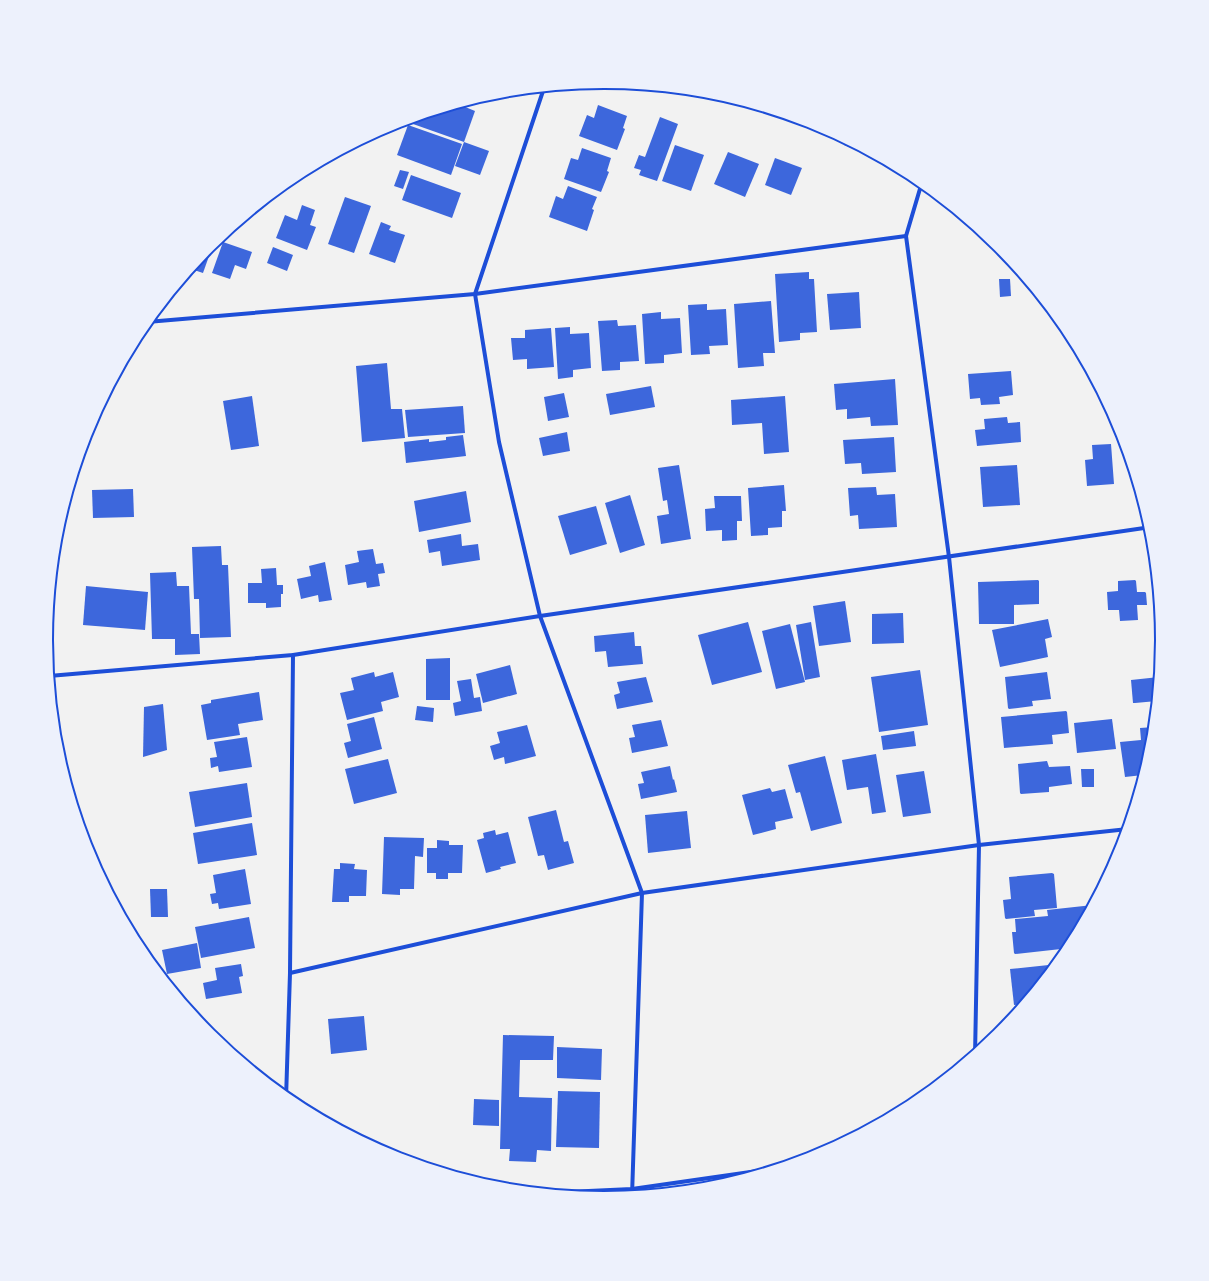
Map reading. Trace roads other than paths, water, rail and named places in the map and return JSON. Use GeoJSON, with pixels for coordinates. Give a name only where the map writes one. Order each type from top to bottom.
{"type":"FeatureCollection","features":[{"type":"Feature","properties":{"kind":"street"},"geometry":{"type":"LineString","coordinates":[[542,93],[475,294],[499,442],[540,616],[642,893],[632,1189]]}},
{"type":"Feature","properties":{"kind":"street"},"geometry":{"type":"LineString","coordinates":[[920,189],[906,236],[949,557],[979,845],[975,1048]]}},
{"type":"Feature","properties":{"kind":"street"},"geometry":{"type":"LineString","coordinates":[[155,321],[475,294],[906,236]]}},
{"type":"Feature","properties":{"kind":"street"},"geometry":{"type":"LineString","coordinates":[[54,676],[293,655],[540,616],[1144,528]]}},
{"type":"Feature","properties":{"kind":"street"},"geometry":{"type":"LineString","coordinates":[[286,1090],[290,973],[293,655]]}},
{"type":"Feature","properties":{"kind":"street"},"geometry":{"type":"LineString","coordinates":[[290,973],[642,893],[979,845],[1123,830]]}},
{"type":"Feature","properties":{"kind":"street"},"geometry":{"type":"LineString","coordinates":[[581,1191],[632,1189],[750,1172]]}}]}
